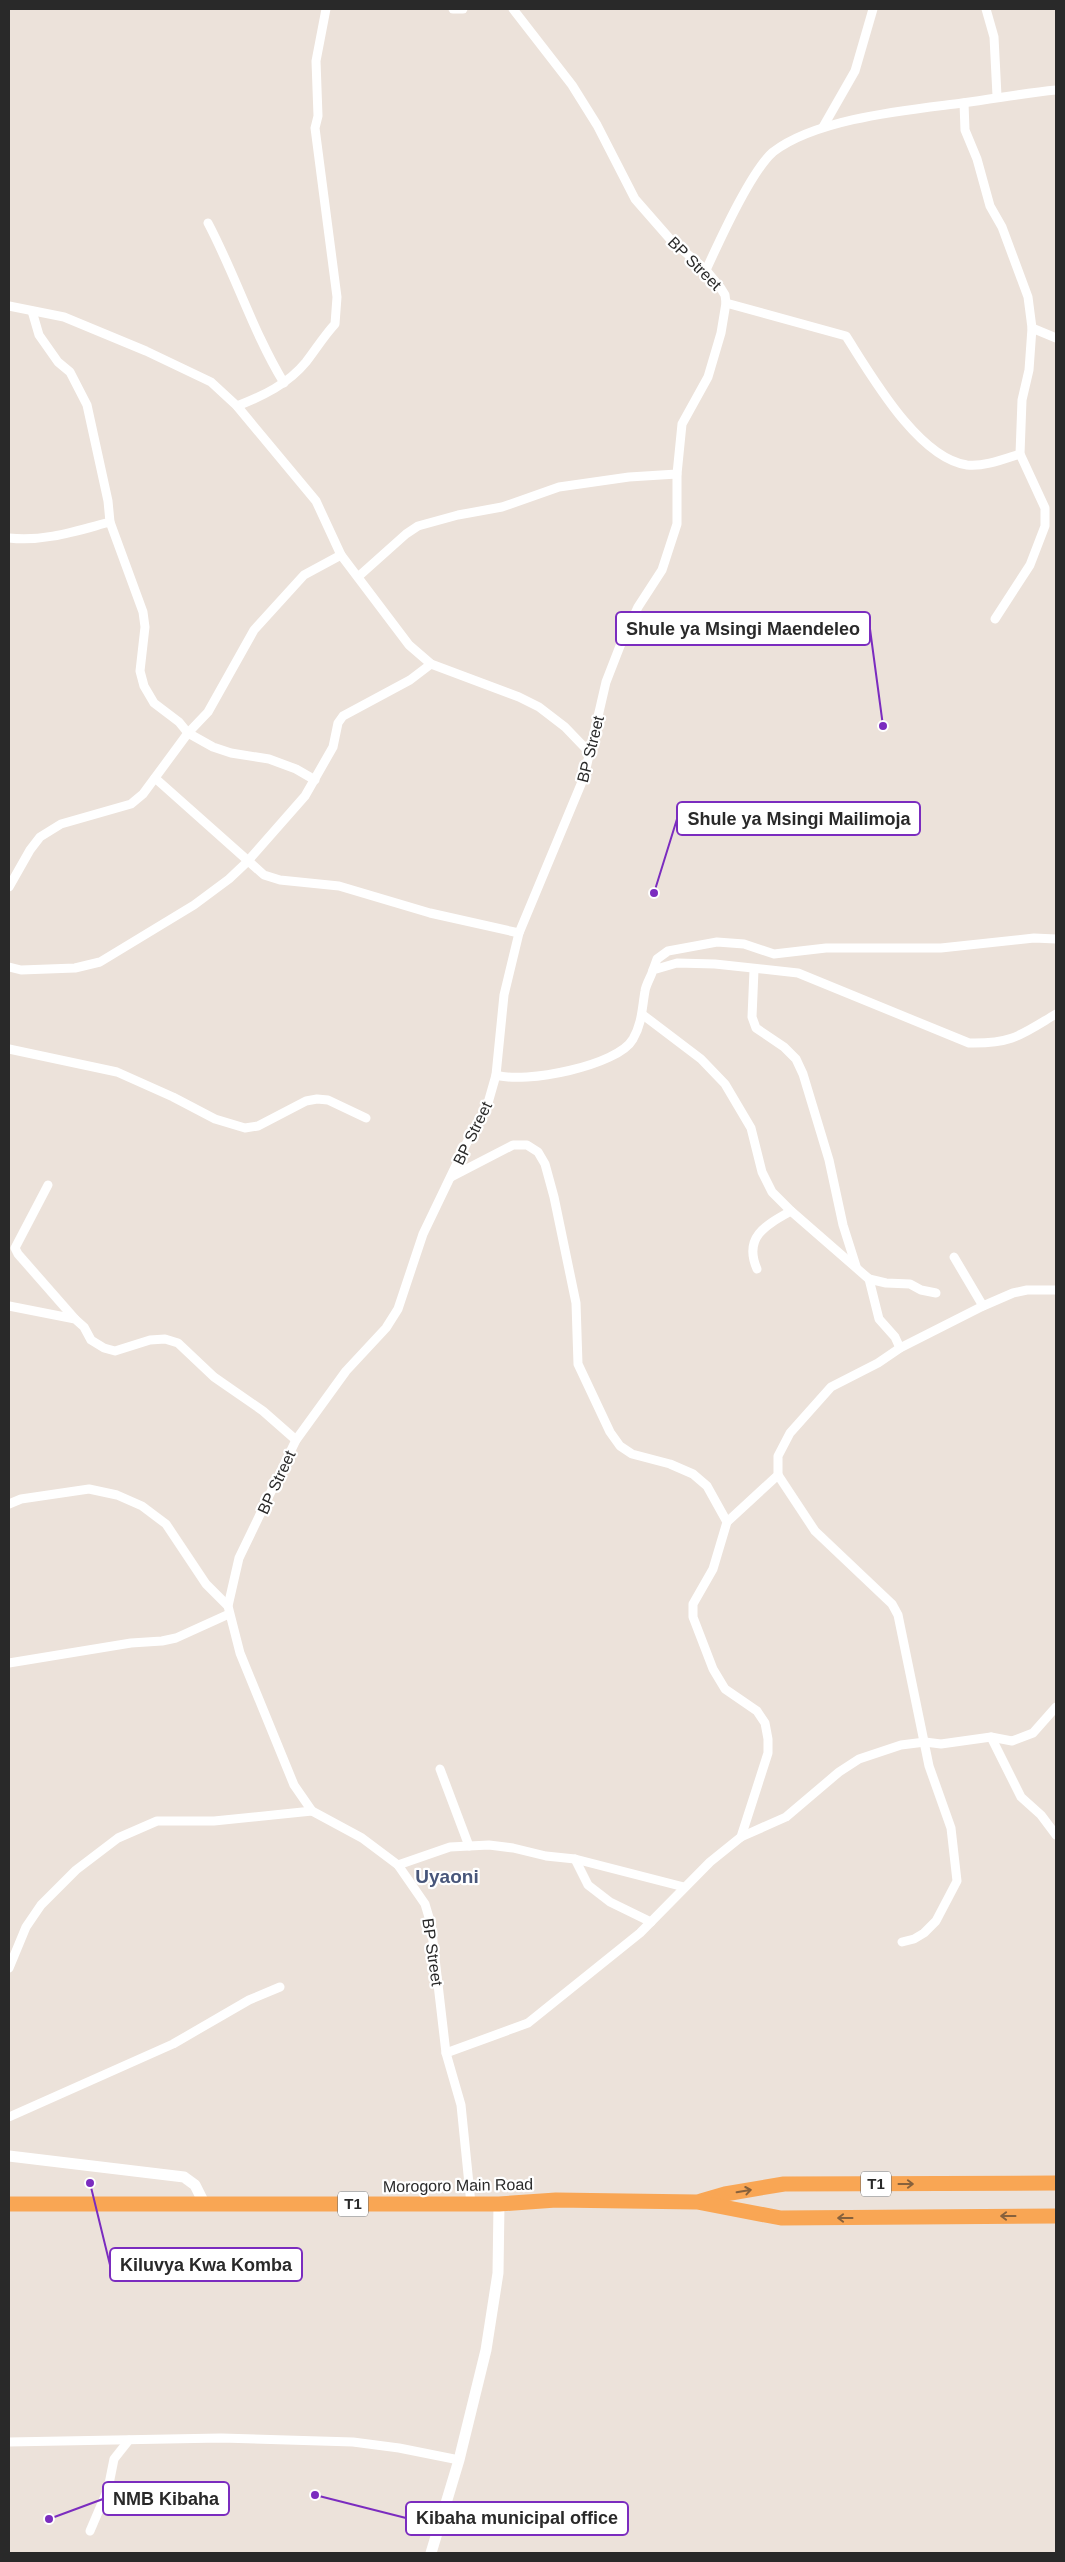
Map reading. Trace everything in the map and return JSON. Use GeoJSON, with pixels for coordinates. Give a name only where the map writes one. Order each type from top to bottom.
{"type":"FeatureCollection","features":[{"type":"Feature","properties":{"kind":"highway","name":"Morogoro Main Road"},"geometry":{"type":"LineString","coordinates":[[697,2202],[725,2194],[784,2184],[1056,2183]]}},
{"type":"Feature","properties":{"kind":"highway","name":"Morogoro Main Road"},"geometry":{"type":"LineString","coordinates":[[9,2204],[500,2204],[556,2200],[697,2202],[781,2218],[1056,2216]]}},
{"type":"Feature","properties":{"kind":"street"},"geometry":{"type":"LineString","coordinates":[[237,406],[261,396],[284,383],[306,363],[322,338],[335,324],[337,297],[315,128],[318,116],[316,61],[326,9]]}},
{"type":"Feature","properties":{"kind":"street"},"geometry":{"type":"LineString","coordinates":[[453,9],[463,9]]}},
{"type":"Feature","properties":{"kind":"street","name":"BP Street"},"geometry":{"type":"LineString","coordinates":[[471,2204],[461,2105],[446,2053],[431,1924],[425,1904],[398,1865],[362,1838],[312,1811],[294,1785],[240,1653],[228,1610],[239,1558],[296,1440],[346,1371],[386,1328],[398,1309],[423,1234],[471,1134],[486,1110],[496,1075],[504,994],[519,933],[575,803],[590,752],[606,682],[638,607],[662,570],[677,524],[677,474],[682,424],[708,377],[721,333],[726,303],[725,294],[720,286],[706,270],[670,239],[635,199],[597,125],[572,85],[513,9]]}},
{"type":"Feature","properties":{"kind":"street"},"geometry":{"type":"LineString","coordinates":[[823,127],[854,71],[873,9]]}},
{"type":"Feature","properties":{"kind":"street"},"geometry":{"type":"LineString","coordinates":[[986,9],[994,37],[997,96]]}},
{"type":"Feature","properties":{"kind":"street"},"geometry":{"type":"LineString","coordinates":[[706,270],[724,232],[763,162],[786,145],[823,127],[933,106],[964,103],[997,96],[1056,90]]}},
{"type":"Feature","properties":{"kind":"street"},"geometry":{"type":"LineString","coordinates":[[964,103],[965,130],[977,158],[990,206],[1002,227],[1028,297],[1032,328],[1029,370],[1022,400],[1020,454],[1046,508],[1045,526],[1021,582],[995,619]]}},
{"type":"Feature","properties":{"kind":"street"},"geometry":{"type":"LineString","coordinates":[[208,223],[223,252],[265,352],[284,383]]}},
{"type":"Feature","properties":{"kind":"street"},"geometry":{"type":"LineString","coordinates":[[726,303],[846,336],[894,411],[934,449],[954,461],[968,465],[990,463],[1020,454]]}},
{"type":"Feature","properties":{"kind":"street"},"geometry":{"type":"LineString","coordinates":[[9,306],[64,317],[146,351],[211,382],[237,406],[316,502],[341,555],[359,576],[409,644],[431,664],[519,697],[539,707],[565,726],[590,752]]}},
{"type":"Feature","properties":{"kind":"street"},"geometry":{"type":"LineString","coordinates":[[32,311],[38,334],[58,362],[70,372],[87,405],[108,501],[110,522],[143,612],[146,627],[140,671],[144,686],[154,703],[179,722],[188,733],[213,747],[231,753],[269,759],[296,769],[315,780]]}},
{"type":"Feature","properties":{"kind":"street"},"geometry":{"type":"LineString","coordinates":[[1032,328],[1056,338]]}},
{"type":"Feature","properties":{"kind":"street"},"geometry":{"type":"LineString","coordinates":[[359,576],[406,534],[418,526],[458,515],[502,507],[558,487],[629,477],[677,474]]}},
{"type":"Feature","properties":{"kind":"street"},"geometry":{"type":"LineString","coordinates":[[9,538],[30,540],[52,538],[110,522]]}},
{"type":"Feature","properties":{"kind":"street"},"geometry":{"type":"LineString","coordinates":[[9,887],[30,850],[40,837],[61,824],[131,804],[144,794],[188,733],[208,712],[254,630],[304,575],[341,555]]}},
{"type":"Feature","properties":{"kind":"street"},"geometry":{"type":"LineString","coordinates":[[9,967],[21,970],[75,968],[100,962],[194,905],[229,879],[247,862],[305,796],[333,748],[338,723],[343,716],[410,680],[431,664]]}},
{"type":"Feature","properties":{"kind":"street"},"geometry":{"type":"LineString","coordinates":[[155,778],[247,862],[264,875],[280,880],[339,886],[430,913],[519,933]]}},
{"type":"Feature","properties":{"kind":"street"},"geometry":{"type":"LineString","coordinates":[[496,1075],[506,1078],[552,1075],[600,1061],[623,1050],[632,1041],[643,1015],[645,989],[657,959],[668,951],[717,942],[744,944],[774,954],[826,948],[941,948],[1034,938],[1056,939]]}},
{"type":"Feature","properties":{"kind":"street"},"geometry":{"type":"LineString","coordinates":[[654,970],[678,963],[715,964],[754,970],[798,973],[969,1043],[992,1043],[1015,1039],[1056,1014]]}},
{"type":"Feature","properties":{"kind":"street"},"geometry":{"type":"LineString","coordinates":[[754,970],[752,1017],[756,1028],[784,1047],[796,1059],[803,1074],[829,1160],[843,1226],[856,1266]]}},
{"type":"Feature","properties":{"kind":"street"},"geometry":{"type":"LineString","coordinates":[[643,1015],[701,1058],[725,1084],[751,1128],[762,1172],[772,1192],[869,1279],[879,1319],[895,1337],[900,1348]]}},
{"type":"Feature","properties":{"kind":"street"},"geometry":{"type":"LineString","coordinates":[[9,1049],[117,1072],[173,1097],[215,1119],[245,1128],[258,1126],[306,1101],[317,1099],[328,1100],[366,1118]]}},
{"type":"Feature","properties":{"kind":"street"},"geometry":{"type":"LineString","coordinates":[[451,1177],[513,1145],[527,1145],[538,1152],[545,1164],[554,1197],[576,1303],[578,1364],[610,1432],[620,1446],[632,1454],[670,1464],[693,1474],[707,1486],[728,1522]]}},
{"type":"Feature","properties":{"kind":"street"},"geometry":{"type":"LineString","coordinates":[[48,1185],[16,1248],[18,1254],[84,1327],[91,1340],[109,1350],[115,1351],[150,1340],[165,1339],[178,1343],[214,1377],[263,1411],[296,1440]]}},
{"type":"Feature","properties":{"kind":"street"},"geometry":{"type":"LineString","coordinates":[[757,1269],[752,1253],[754,1239],[770,1222],[791,1211]]}},
{"type":"Feature","properties":{"kind":"street"},"geometry":{"type":"LineString","coordinates":[[954,1257],[983,1306]]}},
{"type":"Feature","properties":{"kind":"street"},"geometry":{"type":"LineString","coordinates":[[869,1279],[886,1283],[910,1284],[921,1290],[936,1293]]}},
{"type":"Feature","properties":{"kind":"street"},"geometry":{"type":"LineString","coordinates":[[902,1942],[924,1934],[936,1921],[957,1881],[951,1828],[929,1766],[898,1615],[892,1604],[814,1531],[778,1475],[778,1456],[790,1433],[831,1387],[878,1363],[900,1348],[1013,1293],[1056,1290]]}},
{"type":"Feature","properties":{"kind":"street"},"geometry":{"type":"LineString","coordinates":[[9,1306],[75,1318]]}},
{"type":"Feature","properties":{"kind":"street"},"geometry":{"type":"LineString","coordinates":[[741,1837],[768,1753],[765,1723],[757,1711],[725,1689],[713,1669],[693,1617],[693,1604],[713,1569],[728,1522],[778,1475]]}},
{"type":"Feature","properties":{"kind":"street"},"geometry":{"type":"LineString","coordinates":[[9,1504],[21,1499],[90,1489],[117,1495],[142,1506],[166,1524],[206,1584],[228,1610],[176,1638],[131,1643],[9,1663]]}},
{"type":"Feature","properties":{"kind":"street"},"geometry":{"type":"LineString","coordinates":[[446,2053],[528,2024],[650,1922],[710,1862],[741,1837],[786,1817],[839,1772],[859,1759],[900,1744],[925,1742],[941,1744],[991,1737],[1012,1741],[1033,1732],[1056,1707]]}},
{"type":"Feature","properties":{"kind":"street"},"geometry":{"type":"LineString","coordinates":[[991,1737],[1021,1797],[1041,1815],[1056,1834]]}},
{"type":"Feature","properties":{"kind":"street"},"geometry":{"type":"LineString","coordinates":[[440,1770],[469,1846]]}},
{"type":"Feature","properties":{"kind":"street"},"geometry":{"type":"LineString","coordinates":[[9,1968],[26,1928],[41,1906],[76,1870],[118,1838],[157,1822],[214,1821],[312,1811]]}},
{"type":"Feature","properties":{"kind":"street"},"geometry":{"type":"LineString","coordinates":[[398,1865],[450,1847],[489,1845],[513,1848],[546,1856],[575,1859],[684,1887]]}},
{"type":"Feature","properties":{"kind":"street"},"geometry":{"type":"LineString","coordinates":[[575,1859],[588,1885],[610,1902],[650,1922]]}},
{"type":"Feature","properties":{"kind":"street"},"geometry":{"type":"LineString","coordinates":[[9,2117],[173,2044],[249,2000],[280,1987]]}},
{"type":"Feature","properties":{"kind":"street"},"geometry":{"type":"LineString","coordinates":[[9,2156],[184,2177],[195,2184],[204,2203]]}},
{"type":"Feature","properties":{"kind":"street"},"geometry":{"type":"LineString","coordinates":[[431,2553],[459,2460],[486,2350],[498,2273],[500,2204]]}},
{"type":"Feature","properties":{"kind":"street"},"geometry":{"type":"LineString","coordinates":[[9,2442],[221,2438],[353,2442],[399,2448],[459,2460]]}},
{"type":"Feature","properties":{"kind":"street"},"geometry":{"type":"LineString","coordinates":[[90,2531],[108,2489],[114,2459],[129,2440]]}},
{"type":"Feature","properties":{"kind":"place","name":"Shule ya Msingi Maendeleo"},"geometry":{"type":"Point","coordinates":[883,726]}},
{"type":"Feature","properties":{"kind":"place","name":"Shule ya Msingi Mailimoja"},"geometry":{"type":"Point","coordinates":[654,893]}},
{"type":"Feature","properties":{"kind":"place","name":"Kiluvya Kwa Komba"},"geometry":{"type":"Point","coordinates":[90,2183]}},
{"type":"Feature","properties":{"kind":"place","name":"Kibaha municipal office"},"geometry":{"type":"Point","coordinates":[315,2495]}},
{"type":"Feature","properties":{"kind":"place","name":"NMB Kibaha"},"geometry":{"type":"Point","coordinates":[49,2519]}},
{"type":"Feature","properties":{"kind":"district","name":"Uyaoni"},"geometry":{"type":"Point","coordinates":[447,1876]}}]}
